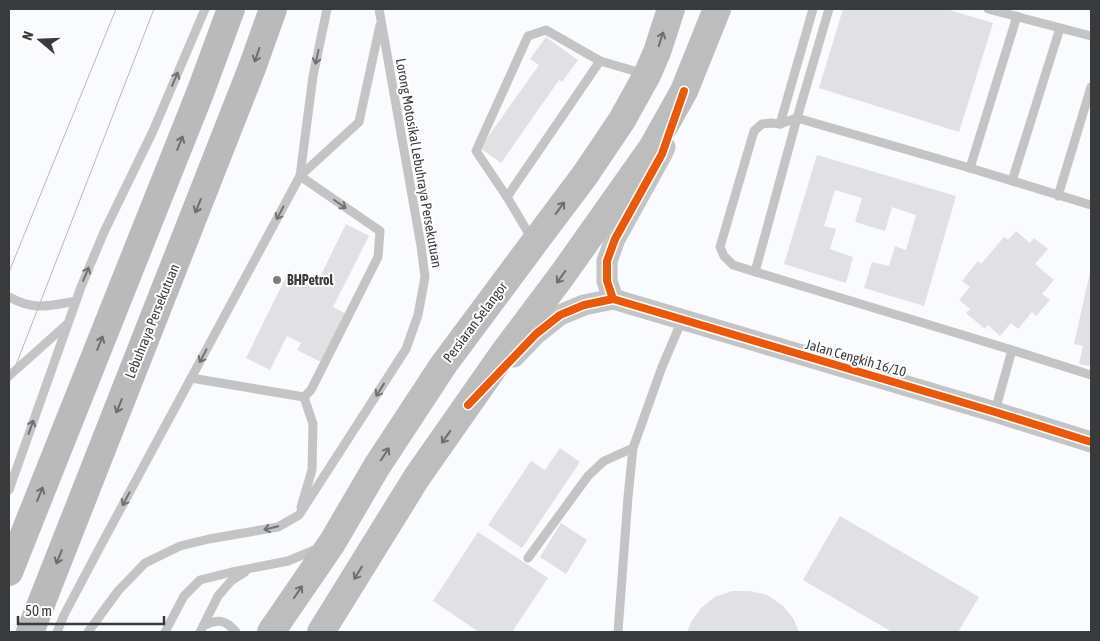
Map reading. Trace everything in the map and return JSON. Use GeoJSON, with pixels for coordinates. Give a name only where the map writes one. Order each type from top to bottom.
{"type":"FeatureCollection","features":[{"type":"Feature","properties":{"kind":"highway"},"geometry":{"type":"LineString","coordinates":[[9,572],[200,93],[231,9]]}},
{"type":"Feature","properties":{"kind":"highway","name":"Lebuhraya Persekutuan"},"geometry":{"type":"LineString","coordinates":[[30,632],[252,68],[273,9]]}},
{"type":"Feature","properties":{"kind":"main road","name":"Persiaran Selangor"},"geometry":{"type":"LineString","coordinates":[[271,632],[332,543],[377,466],[444,364],[534,244],[622,120],[647,75],[657,52],[671,9]]}},
{"type":"Feature","properties":{"kind":"main road"},"geometry":{"type":"LineString","coordinates":[[321,632],[417,477],[503,354],[563,274],[652,148],[684,92],[717,9]]}},
{"type":"Feature","properties":{"kind":"street"},"geometry":{"type":"LineString","coordinates":[[468,405],[536,334],[560,314],[584,305],[613,299],[607,281],[607,261],[614,239],[662,154],[684,92]]}},
{"type":"Feature","properties":{"kind":"street","name":"Jalan Cengkih 16/10"},"geometry":{"type":"LineString","coordinates":[[613,299],[1091,442]]}},
{"type":"Feature","properties":{"kind":"lane"},"geometry":{"type":"LineString","coordinates":[[9,490],[81,287],[104,232],[153,131],[205,9]]}},
{"type":"Feature","properties":{"kind":"lane"},"geometry":{"type":"LineString","coordinates":[[300,176],[313,76],[327,9]]}},
{"type":"Feature","properties":{"kind":"lane","name":"Lorong Motosikal Lebuhraya Persekutuan"},"geometry":{"type":"LineString","coordinates":[[88,632],[118,591],[145,563],[180,546],[278,527],[299,515],[406,349],[418,315],[425,277],[379,9]]}},
{"type":"Feature","properties":{"kind":"lane"},"geometry":{"type":"LineString","coordinates":[[780,124],[813,9]]}},
{"type":"Feature","properties":{"kind":"lane"},"geometry":{"type":"LineString","coordinates":[[755,272],[829,9]]}},
{"type":"Feature","properties":{"kind":"lane"},"geometry":{"type":"LineString","coordinates":[[988,9],[1091,36]]}},
{"type":"Feature","properties":{"kind":"lane"},"geometry":{"type":"LineString","coordinates":[[970,168],[1017,16]]}},
{"type":"Feature","properties":{"kind":"lane"},"geometry":{"type":"LineString","coordinates":[[58,632],[64,615],[300,176],[359,122],[381,21]]}},
{"type":"Feature","properties":{"kind":"lane"},"geometry":{"type":"LineString","coordinates":[[1012,181],[1060,28]]}},
{"type":"Feature","properties":{"kind":"lane"},"geometry":{"type":"LineString","coordinates":[[534,244],[507,197],[476,151],[528,36],[546,30],[600,62],[647,75]]}},
{"type":"Feature","properties":{"kind":"lane"},"geometry":{"type":"LineString","coordinates":[[507,197],[600,62]]}},
{"type":"Feature","properties":{"kind":"lane"},"geometry":{"type":"LineString","coordinates":[[1058,196],[1091,87]]}},
{"type":"Feature","properties":{"kind":"lane"},"geometry":{"type":"LineString","coordinates":[[1091,205],[797,118],[780,124],[762,124],[754,131],[720,247],[724,256],[734,265],[1091,375]]}},
{"type":"Feature","properties":{"kind":"lane"},"geometry":{"type":"LineString","coordinates":[[300,176],[380,231],[378,257],[311,390],[304,397]]}},
{"type":"Feature","properties":{"kind":"lane"},"geometry":{"type":"LineString","coordinates":[[9,297],[22,304],[42,307],[76,301]]}},
{"type":"Feature","properties":{"kind":"lane"},"geometry":{"type":"LineString","coordinates":[[618,632],[633,448],[662,367],[682,320]]}},
{"type":"Feature","properties":{"kind":"lane"},"geometry":{"type":"LineString","coordinates":[[9,376],[68,322]]}},
{"type":"Feature","properties":{"kind":"lane"},"geometry":{"type":"LineString","coordinates":[[995,412],[1012,350]]}},
{"type":"Feature","properties":{"kind":"lane"},"geometry":{"type":"LineString","coordinates":[[191,378],[304,397]]}},
{"type":"Feature","properties":{"kind":"lane"},"geometry":{"type":"LineString","coordinates":[[299,515],[312,470],[313,424],[304,397]]}},
{"type":"Feature","properties":{"kind":"lane"},"geometry":{"type":"LineString","coordinates":[[528,558],[588,476],[604,461],[633,448]]}},
{"type":"Feature","properties":{"kind":"lane"},"geometry":{"type":"LineString","coordinates":[[165,632],[184,596],[200,580],[288,561],[332,543]]}},
{"type":"Feature","properties":{"kind":"lane"},"geometry":{"type":"LineString","coordinates":[[201,629],[224,588],[231,581],[252,568]]}},
{"type":"Feature","properties":{"kind":"lane"},"geometry":{"type":"LineString","coordinates":[[201,629],[214,621],[227,623],[236,632]]}},
{"type":"Feature","properties":{"kind":"building"},"geometry":{"type":"Polygon","coordinates":[[[843,9],[946,9],[993,23],[959,132],[819,88],[843,9]]]}},
{"type":"Feature","properties":{"kind":"building"},"geometry":{"type":"Polygon","coordinates":[[[546,37],[578,60],[562,82],[559,80],[501,163],[480,148],[539,65],[530,59],[546,37]]]}},
{"type":"Feature","properties":{"kind":"building"},"geometry":{"type":"Polygon","coordinates":[[[817,155],[956,196],[924,306],[864,288],[872,262],[889,266],[895,246],[906,250],[916,215],[892,207],[885,231],[855,222],[862,198],[835,190],[824,226],[836,229],[830,249],[853,257],[846,283],[784,264],[817,155]]]}},
{"type":"Feature","properties":{"kind":"building"},"geometry":{"type":"Polygon","coordinates":[[[346,224],[369,236],[333,307],[345,313],[321,362],[297,350],[301,343],[287,336],[270,370],[246,358],[289,271],[316,285],[346,224]]]}},
{"type":"Feature","properties":{"kind":"building"},"geometry":{"type":"Polygon","coordinates":[[[1016,231],[1030,243],[1034,238],[1048,249],[1035,264],[1054,280],[1042,294],[1050,300],[1036,316],[1032,312],[1018,329],[1011,323],[1000,336],[988,325],[985,329],[966,313],[970,309],[959,300],[970,287],[962,281],[978,261],[981,264],[1004,237],[1008,240],[1016,231]]]}},
{"type":"Feature","properties":{"kind":"building"},"geometry":{"type":"Polygon","coordinates":[[[1090,272],[1091,366],[1079,364],[1083,346],[1074,344],[1090,272]]]}},
{"type":"Feature","properties":{"kind":"building"},"geometry":{"type":"Polygon","coordinates":[[[560,448],[580,462],[522,548],[488,525],[531,461],[545,470],[560,448]]]}},
{"type":"Feature","properties":{"kind":"building"},"geometry":{"type":"Polygon","coordinates":[[[840,516],[979,597],[958,632],[892,632],[803,580],[840,516]]]}},
{"type":"Feature","properties":{"kind":"building"},"geometry":{"type":"Polygon","coordinates":[[[561,523],[587,540],[566,574],[540,557],[561,523]]]}},
{"type":"Feature","properties":{"kind":"building"},"geometry":{"type":"Polygon","coordinates":[[[478,532],[548,578],[512,632],[479,632],[433,601],[478,532]]]}},
{"type":"Feature","properties":{"kind":"building"},"geometry":{"type":"Polygon","coordinates":[[[732,591],[750,591],[767,595],[782,605],[793,618],[799,632],[687,632],[691,622],[701,608],[715,597],[732,591]]]}},
{"type":"Feature","properties":{"kind":"tram line"},"geometry":{"type":"LineString","coordinates":[[9,272],[116,9]]}},
{"type":"Feature","properties":{"kind":"tram line"},"geometry":{"type":"LineString","coordinates":[[9,383],[154,9]]}},
{"type":"Feature","properties":{"kind":"cycle path"},"geometry":{"type":"LineString","coordinates":[[613,299],[607,281],[607,261],[615,239],[662,154],[684,91]]}},
{"type":"Feature","properties":{"kind":"cycle path"},"geometry":{"type":"LineString","coordinates":[[468,405],[536,334],[560,315],[584,305],[613,299],[1091,442]]}},
{"type":"Feature","properties":{"kind":"place","name":"BHPetrol"},"geometry":{"type":"Point","coordinates":[277,280]}}]}
